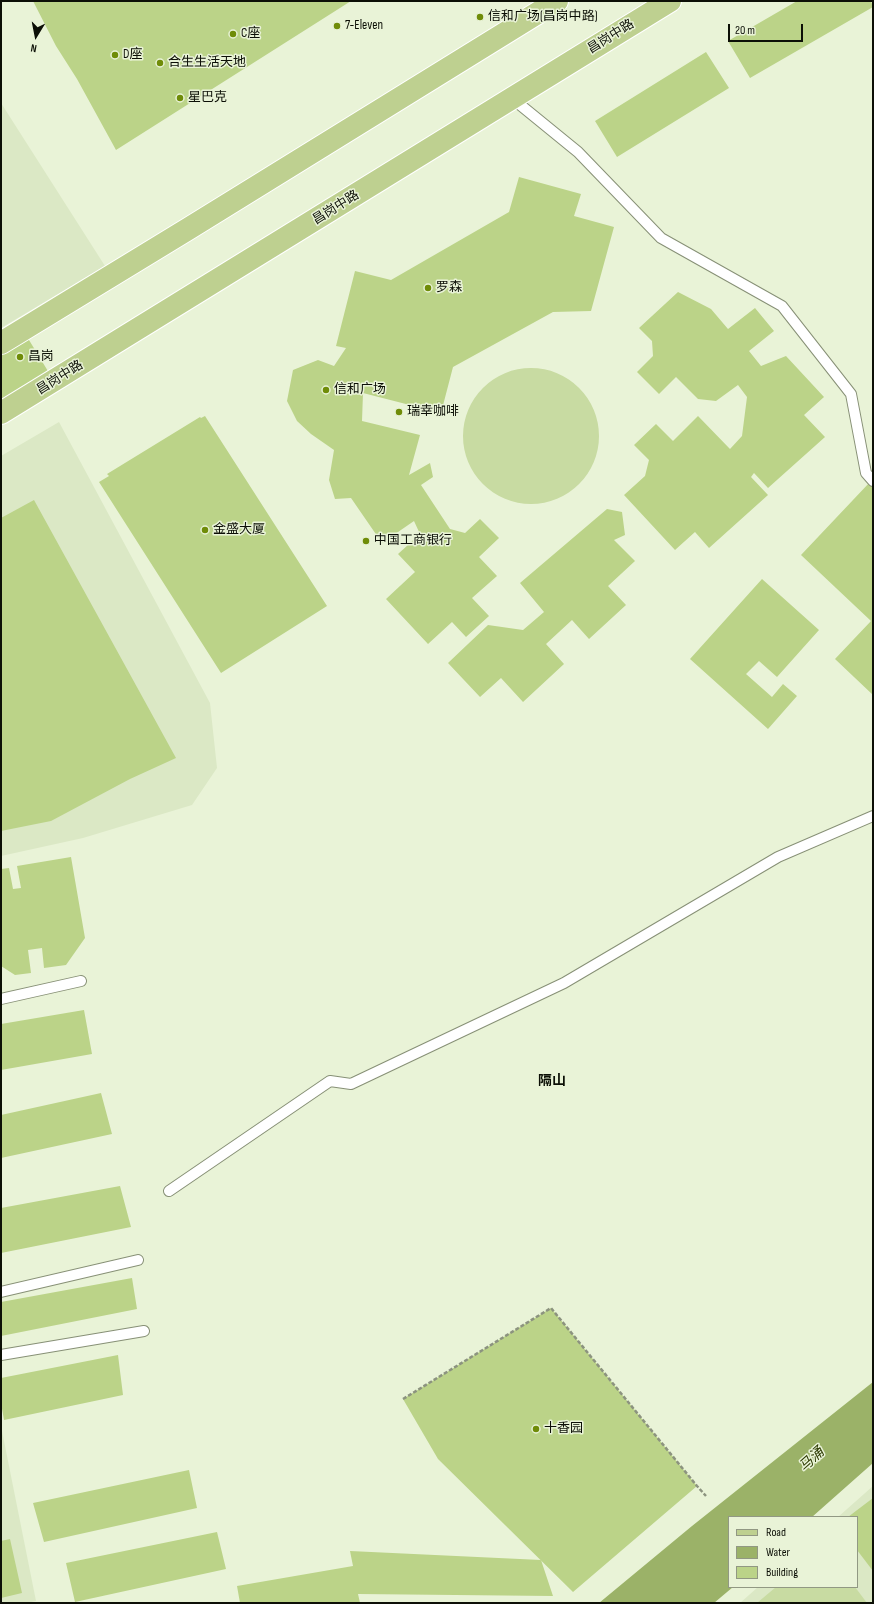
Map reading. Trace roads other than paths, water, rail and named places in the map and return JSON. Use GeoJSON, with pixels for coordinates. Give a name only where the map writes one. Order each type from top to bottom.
{"type":"FeatureCollection","features":[{"type":"Feature","properties":{"kind":"main road"},"geometry":{"type":"LineString","coordinates":[[1,342],[174,238],[557,1]]}},
{"type":"Feature","properties":{"kind":"main road","name":"昌岗中路"},"geometry":{"type":"LineString","coordinates":[[1,413],[670,1]]}},
{"type":"Feature","properties":{"kind":"lane"},"geometry":{"type":"LineString","coordinates":[[512,99],[578,152],[661,238],[782,306],[851,394],[866,473],[873,481]]}},
{"type":"Feature","properties":{"kind":"lane"},"geometry":{"type":"LineString","coordinates":[[169,1191],[330,1081],[351,1084],[564,983],[778,857],[873,816]]}},
{"type":"Feature","properties":{"kind":"lane"},"geometry":{"type":"LineString","coordinates":[[1,999],[81,981]]}},
{"type":"Feature","properties":{"kind":"lane"},"geometry":{"type":"LineString","coordinates":[[1,1292],[138,1260]]}},
{"type":"Feature","properties":{"kind":"lane"},"geometry":{"type":"LineString","coordinates":[[1,1356],[144,1331]]}},
{"type":"Feature","properties":{"kind":"water","name":"马涌"},"geometry":{"type":"Polygon","coordinates":[[[873,1382],[873,1463],[813,1516],[728,1516],[728,1588],[732,1588],[714,1603],[599,1603],[692,1526],[873,1382]]]}},
{"type":"Feature","properties":{"kind":"place","name":"信和广场(昌岗中路)"},"geometry":{"type":"Point","coordinates":[480,17]}},
{"type":"Feature","properties":{"kind":"place","name":"7-Eleven"},"geometry":{"type":"Point","coordinates":[337,26]}},
{"type":"Feature","properties":{"kind":"place","name":"C座"},"geometry":{"type":"Point","coordinates":[233,34]}},
{"type":"Feature","properties":{"kind":"place","name":"D座"},"geometry":{"type":"Point","coordinates":[115,55]}},
{"type":"Feature","properties":{"kind":"place","name":"合生生活天地"},"geometry":{"type":"Point","coordinates":[160,63]}},
{"type":"Feature","properties":{"kind":"place","name":"星巴克"},"geometry":{"type":"Point","coordinates":[180,98]}},
{"type":"Feature","properties":{"kind":"place","name":"罗森"},"geometry":{"type":"Point","coordinates":[428,288]}},
{"type":"Feature","properties":{"kind":"place","name":"昌岗"},"geometry":{"type":"Point","coordinates":[20,357]}},
{"type":"Feature","properties":{"kind":"place","name":"信和广场"},"geometry":{"type":"Point","coordinates":[326,390]}},
{"type":"Feature","properties":{"kind":"place","name":"瑞幸咖啡"},"geometry":{"type":"Point","coordinates":[399,412]}},
{"type":"Feature","properties":{"kind":"place","name":"金盛大厦"},"geometry":{"type":"Point","coordinates":[205,530]}},
{"type":"Feature","properties":{"kind":"place","name":"中国工商银行"},"geometry":{"type":"Point","coordinates":[366,541]}},
{"type":"Feature","properties":{"kind":"place","name":"十香园"},"geometry":{"type":"Point","coordinates":[536,1429]}},
{"type":"Feature","properties":{"kind":"district","name":"隔山"},"geometry":{"type":"Point","coordinates":[552,1081]}}]}
